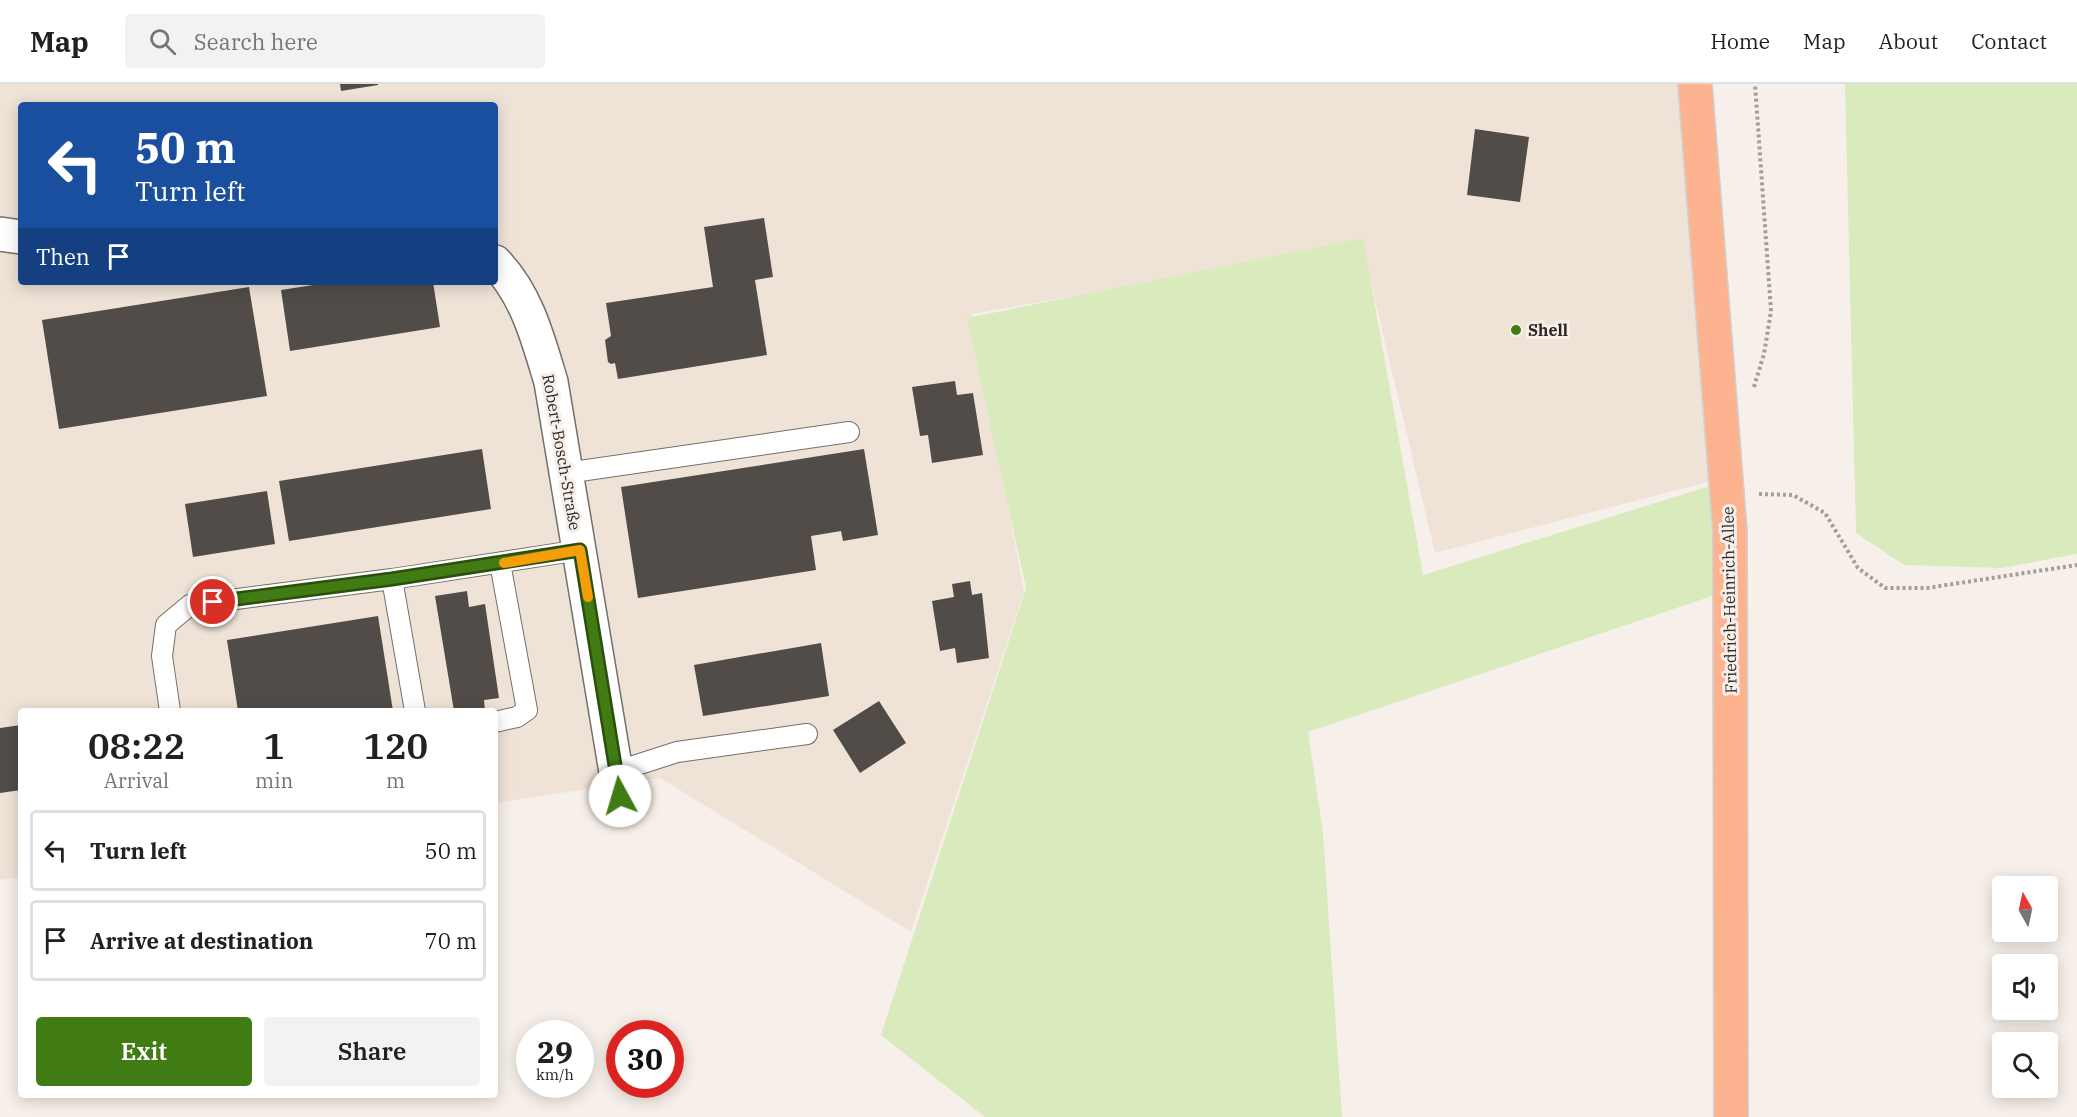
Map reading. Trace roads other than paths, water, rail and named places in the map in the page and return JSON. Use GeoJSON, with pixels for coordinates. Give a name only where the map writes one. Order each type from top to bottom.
{"type":"FeatureCollection","features":[{"type":"Feature","properties":{"kind":"main road","name":"Friedrich-Heinrich-Allee"},"geometry":{"type":"LineString","coordinates":[[1695,84],[1730,532],[1731,1117]]}},
{"type":"Feature","properties":{"kind":"street"},"geometry":{"type":"LineString","coordinates":[[0,234],[18,237]]}},
{"type":"Feature","properties":{"kind":"street","name":"Robert-Bosch-Straße"},"geometry":{"type":"LineString","coordinates":[[498,265],[510,278],[534,326],[551,382],[619,784]]}},
{"type":"Feature","properties":{"kind":"lane"},"geometry":{"type":"LineString","coordinates":[[567,473],[849,432]]}},
{"type":"Feature","properties":{"kind":"lane"},"geometry":{"type":"LineString","coordinates":[[170,708],[162,656],[166,625],[190,605],[392,579],[580,550]]}},
{"type":"Feature","properties":{"kind":"lane"},"geometry":{"type":"LineString","coordinates":[[498,721],[517,717],[527,710],[500,563]]}},
{"type":"Feature","properties":{"kind":"lane"},"geometry":{"type":"LineString","coordinates":[[392,579],[414,708]]}},
{"type":"Feature","properties":{"kind":"lane"},"geometry":{"type":"LineString","coordinates":[[619,784],[676,752],[807,734]]}},
{"type":"Feature","properties":{"kind":"place","name":"Shell"},"geometry":{"type":"Point","coordinates":[1516,330]}}]}
